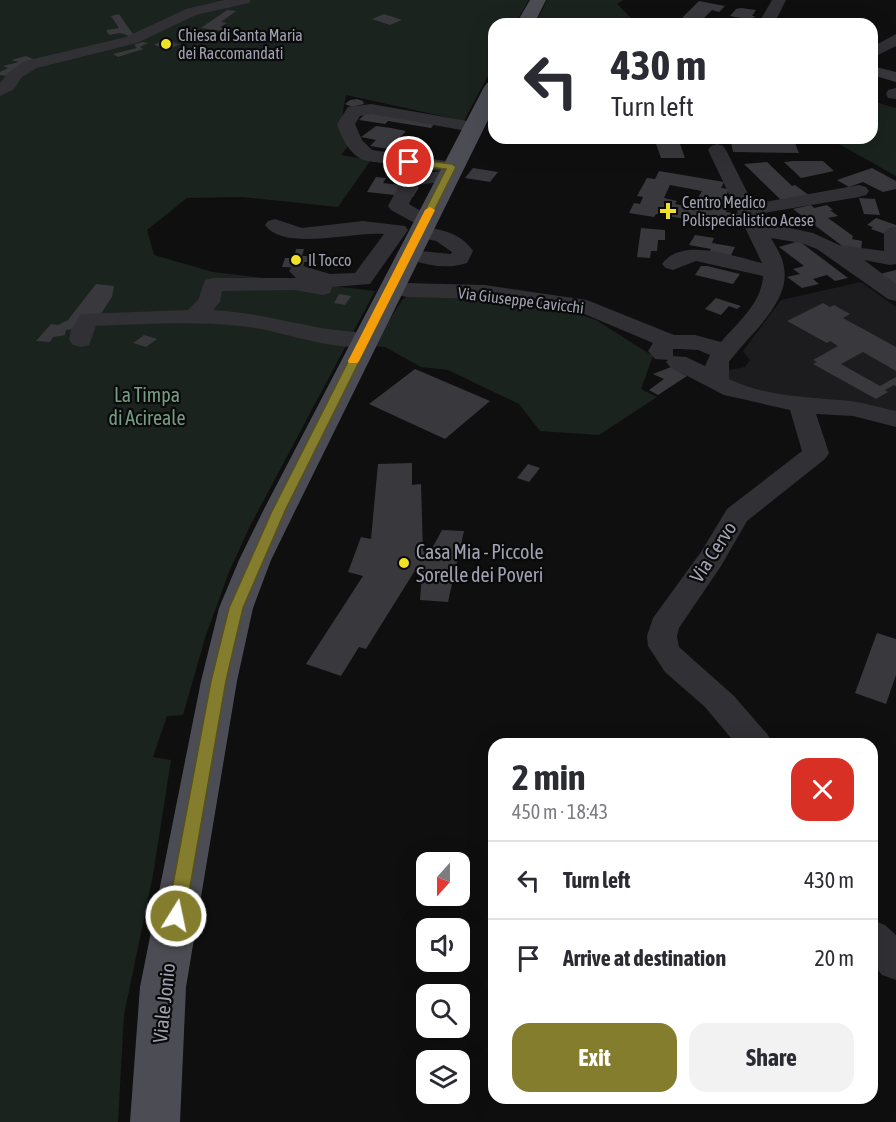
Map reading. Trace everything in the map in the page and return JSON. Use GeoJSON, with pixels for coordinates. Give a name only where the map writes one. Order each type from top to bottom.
{"type":"FeatureCollection","features":[{"type":"Feature","properties":{"kind":"main road"},"geometry":{"type":"LineString","coordinates":[[528,18],[538,0]]}},
{"type":"Feature","properties":{"kind":"main road","name":"Viale Jonio"},"geometry":{"type":"LineString","coordinates":[[155,1122],[163,987],[219,681],[236,608],[255,560],[421,227],[488,98]]}},
{"type":"Feature","properties":{"kind":"street"},"geometry":{"type":"LineString","coordinates":[[0,91],[16,74],[31,64],[131,40],[144,36],[191,12],[244,0]]}},
{"type":"Feature","properties":{"kind":"street"},"geometry":{"type":"LineString","coordinates":[[769,18],[779,0]]}},
{"type":"Feature","properties":{"kind":"street"},"geometry":{"type":"LineString","coordinates":[[157,38],[171,29],[173,20]]}},
{"type":"Feature","properties":{"kind":"street"},"geometry":{"type":"LineString","coordinates":[[878,50],[896,39]]}},
{"type":"Feature","properties":{"kind":"street"},"geometry":{"type":"LineString","coordinates":[[878,56],[888,59]]}},
{"type":"Feature","properties":{"kind":"street"},"geometry":{"type":"LineString","coordinates":[[450,172],[367,155],[358,148],[346,124],[354,111],[371,109],[471,131]]}},
{"type":"Feature","properties":{"kind":"street"},"geometry":{"type":"LineString","coordinates":[[421,131],[471,131]]}},
{"type":"Feature","properties":{"kind":"street"},"geometry":{"type":"LineString","coordinates":[[712,144],[769,221],[829,248],[896,294]]}},
{"type":"Feature","properties":{"kind":"street"},"geometry":{"type":"LineString","coordinates":[[420,257],[453,261],[460,259],[463,251],[458,244],[421,227],[398,206],[411,180],[450,172]]}},
{"type":"Feature","properties":{"kind":"street"},"geometry":{"type":"LineString","coordinates":[[769,221],[859,191]]}},
{"type":"Feature","properties":{"kind":"street"},"geometry":{"type":"LineString","coordinates":[[716,360],[759,313],[774,284],[769,221]]}},
{"type":"Feature","properties":{"kind":"street"},"geometry":{"type":"LineString","coordinates":[[275,225],[285,233],[306,234],[351,228],[375,227],[398,230],[387,254],[362,279],[340,282],[307,276],[300,271]]}},
{"type":"Feature","properties":{"kind":"street"},"geometry":{"type":"LineString","coordinates":[[829,248],[890,259],[894,257],[894,233]]}},
{"type":"Feature","properties":{"kind":"street"},"geometry":{"type":"LineString","coordinates":[[673,264],[694,254],[774,272]]}},
{"type":"Feature","properties":{"kind":"street"},"geometry":{"type":"LineString","coordinates":[[81,340],[82,330],[89,319],[152,316],[243,319],[344,340],[407,284],[419,278],[441,274],[463,275],[518,286],[587,307]]}},
{"type":"Feature","properties":{"kind":"street"},"geometry":{"type":"LineString","coordinates":[[192,318],[209,302],[213,285],[295,284],[342,291],[381,308]]}},
{"type":"Feature","properties":{"kind":"street","name":"Via Giuseppe Cavicchi"},"geometry":{"type":"LineString","coordinates":[[381,308],[485,292],[587,307],[632,327],[670,352],[716,360]]}},
{"type":"Feature","properties":{"kind":"street"},"geometry":{"type":"LineString","coordinates":[[670,352],[716,360]]}},
{"type":"Feature","properties":{"kind":"street"},"geometry":{"type":"LineString","coordinates":[[716,360],[733,390],[801,405],[853,410],[896,419]]}},
{"type":"Feature","properties":{"kind":"street","name":"Via Cervo"},"geometry":{"type":"LineString","coordinates":[[751,738],[710,692],[684,674],[663,645],[660,635],[711,559],[737,515],[816,453],[801,405]]}},
{"type":"Feature","properties":{"kind":"street"},"geometry":{"type":"LineString","coordinates":[[878,943],[896,962]]}},
{"type":"Feature","properties":{"kind":"shaded area"},"geometry":{"type":"Polygon","coordinates":[[[861,282],[896,307],[896,416],[778,399],[728,383],[729,370],[745,367],[750,360],[743,351],[781,300],[861,282]]]}},
{"type":"Feature","properties":{"kind":"green space","name":"La Timpa di Acireale"},"geometry":{"type":"Polygon","coordinates":[[[0,0],[529,0],[518,18],[488,18],[488,75],[464,121],[346,95],[341,123],[349,145],[341,155],[371,160],[338,207],[242,197],[187,198],[147,230],[154,255],[213,272],[375,291],[249,528],[229,572],[205,638],[183,715],[167,716],[153,757],[171,760],[153,875],[124,1015],[118,1122],[0,1122],[0,0]]]}},
{"type":"Feature","properties":{"kind":"green space"},"geometry":{"type":"Polygon","coordinates":[[[547,0],[623,0],[617,4],[631,18],[538,18],[547,0]]]}},
{"type":"Feature","properties":{"kind":"green space"},"geometry":{"type":"Polygon","coordinates":[[[878,103],[896,108],[896,176],[839,144],[878,144],[878,103]]]}},
{"type":"Feature","properties":{"kind":"green space"},"geometry":{"type":"Polygon","coordinates":[[[442,292],[564,309],[596,320],[653,356],[641,389],[657,397],[599,435],[540,431],[519,404],[448,370],[421,367],[385,347],[373,346],[402,300],[412,293],[442,292]]]}},
{"type":"Feature","properties":{"kind":"building"},"geometry":{"type":"Polygon","coordinates":[[[699,1],[725,6],[719,12],[712,10],[704,18],[682,18],[699,1]]]}},
{"type":"Feature","properties":{"kind":"building"},"geometry":{"type":"Polygon","coordinates":[[[736,9],[756,10],[752,16],[755,16],[741,18],[730,16],[736,9]]]}},
{"type":"Feature","properties":{"kind":"building"},"geometry":{"type":"Polygon","coordinates":[[[227,10],[236,11],[221,22],[227,23],[220,27],[226,28],[222,31],[201,28],[227,10]]]}},
{"type":"Feature","properties":{"kind":"building"},"geometry":{"type":"Polygon","coordinates":[[[119,14],[135,36],[129,38],[120,33],[109,35],[106,30],[119,28],[111,16],[119,14]]]}},
{"type":"Feature","properties":{"kind":"building"},"geometry":{"type":"Polygon","coordinates":[[[384,14],[402,20],[390,25],[372,19],[384,14]]]}},
{"type":"Feature","properties":{"kind":"building","name":"Chiesa di Santa Maria dei Raccomandati"},"geometry":{"type":"Polygon","coordinates":[[[163,40],[180,44],[169,49],[154,45],[163,40]]]}},
{"type":"Feature","properties":{"kind":"building"},"geometry":{"type":"Polygon","coordinates":[[[142,42],[148,43],[140,47],[143,49],[118,57],[113,54],[137,48],[134,45],[142,42]]]}},
{"type":"Feature","properties":{"kind":"building"},"geometry":{"type":"Polygon","coordinates":[[[26,56],[36,60],[6,76],[0,75],[0,72],[8,68],[3,66],[19,62],[11,60],[26,56]]]}},
{"type":"Feature","properties":{"kind":"building"},"geometry":{"type":"Polygon","coordinates":[[[878,68],[896,72],[896,82],[878,77],[878,68]]]}},
{"type":"Feature","properties":{"kind":"building"},"geometry":{"type":"Polygon","coordinates":[[[350,100],[363,101],[364,104],[352,107],[345,104],[350,100]]]}},
{"type":"Feature","properties":{"kind":"building"},"geometry":{"type":"Polygon","coordinates":[[[367,112],[436,122],[431,128],[388,121],[385,124],[359,120],[367,112]]]}},
{"type":"Feature","properties":{"kind":"building"},"geometry":{"type":"Polygon","coordinates":[[[376,126],[406,131],[389,149],[370,146],[376,140],[361,137],[376,126]]]}},
{"type":"Feature","properties":{"kind":"building"},"geometry":{"type":"Polygon","coordinates":[[[656,144],[680,144],[685,158],[661,158],[656,144]]]}},
{"type":"Feature","properties":{"kind":"building"},"geometry":{"type":"Polygon","coordinates":[[[731,144],[795,144],[799,153],[733,152],[731,144]]]}},
{"type":"Feature","properties":{"kind":"building"},"geometry":{"type":"Polygon","coordinates":[[[823,161],[834,171],[801,178],[784,162],[823,161]]]}},
{"type":"Feature","properties":{"kind":"building"},"geometry":{"type":"Polygon","coordinates":[[[767,162],[792,186],[795,185],[810,196],[783,202],[744,164],[767,162]]]}},
{"type":"Feature","properties":{"kind":"building"},"geometry":{"type":"Polygon","coordinates":[[[473,168],[498,172],[490,182],[465,178],[473,168]]]}},
{"type":"Feature","properties":{"kind":"building"},"geometry":{"type":"Polygon","coordinates":[[[872,168],[896,181],[896,189],[883,192],[863,182],[849,187],[837,180],[872,168]]]}},
{"type":"Feature","properties":{"kind":"building"},"geometry":{"type":"Polygon","coordinates":[[[659,171],[724,182],[721,188],[729,189],[726,196],[730,197],[726,212],[740,214],[738,219],[744,220],[741,228],[705,218],[703,222],[656,214],[654,217],[629,213],[634,203],[640,204],[643,197],[637,196],[647,178],[655,179],[659,171]],[[670,185],[664,198],[677,201],[675,204],[703,209],[708,200],[698,198],[702,191],[670,185]]]}},
{"type":"Feature","properties":{"kind":"building"},"geometry":{"type":"Polygon","coordinates":[[[376,177],[386,178],[383,183],[419,187],[413,197],[367,192],[376,177]]]}},
{"type":"Feature","properties":{"kind":"building"},"geometry":{"type":"Polygon","coordinates":[[[859,198],[875,199],[880,215],[864,214],[859,198]]]}},
{"type":"Feature","properties":{"kind":"building"},"geometry":{"type":"Polygon","coordinates":[[[811,205],[814,208],[827,205],[833,210],[830,210],[838,216],[828,218],[853,236],[852,239],[862,241],[861,251],[845,248],[793,209],[811,205]]]}},
{"type":"Feature","properties":{"kind":"building"},"geometry":{"type":"Polygon","coordinates":[[[876,218],[896,225],[896,230],[888,235],[871,229],[873,227],[867,225],[876,218]]]}},
{"type":"Feature","properties":{"kind":"building"},"geometry":{"type":"Polygon","coordinates":[[[641,228],[665,230],[665,240],[658,240],[657,251],[651,251],[650,258],[637,257],[641,228]]]}},
{"type":"Feature","properties":{"kind":"building"},"geometry":{"type":"Polygon","coordinates":[[[695,235],[714,238],[712,243],[735,247],[730,257],[709,252],[711,249],[689,245],[695,235]]]}},
{"type":"Feature","properties":{"kind":"building"},"geometry":{"type":"Polygon","coordinates":[[[799,241],[848,278],[835,281],[827,275],[813,279],[819,284],[802,288],[787,277],[800,274],[793,269],[804,266],[779,247],[799,241]]]}},
{"type":"Feature","properties":{"kind":"building"},"geometry":{"type":"Polygon","coordinates":[[[296,249],[304,249],[302,256],[309,256],[308,262],[304,262],[303,268],[282,267],[285,258],[290,258],[295,254],[296,249]]]}},
{"type":"Feature","properties":{"kind":"building"},"geometry":{"type":"Polygon","coordinates":[[[701,266],[740,274],[733,284],[695,275],[701,266]]]}},
{"type":"Feature","properties":{"kind":"building"},"geometry":{"type":"Polygon","coordinates":[[[896,270],[896,285],[880,274],[896,270]]]}},
{"type":"Feature","properties":{"kind":"building"},"geometry":{"type":"Polygon","coordinates":[[[96,284],[114,286],[112,297],[100,315],[79,328],[66,330],[65,335],[53,337],[50,342],[36,341],[51,324],[58,325],[68,320],[96,284]]]}},
{"type":"Feature","properties":{"kind":"building"},"geometry":{"type":"Polygon","coordinates":[[[339,294],[351,296],[345,305],[334,303],[339,294]]]}},
{"type":"Feature","properties":{"kind":"building"},"geometry":{"type":"Polygon","coordinates":[[[716,298],[741,306],[737,309],[729,306],[721,315],[705,309],[716,298]]]}},
{"type":"Feature","properties":{"kind":"building"},"geometry":{"type":"Polygon","coordinates":[[[823,303],[830,307],[834,305],[850,314],[843,318],[896,347],[896,371],[863,352],[841,364],[880,386],[896,377],[896,386],[885,390],[888,392],[876,399],[813,364],[817,362],[813,360],[838,346],[830,341],[827,343],[787,321],[823,303]]]}},
{"type":"Feature","properties":{"kind":"building"},"geometry":{"type":"Polygon","coordinates":[[[144,335],[157,339],[146,347],[133,343],[144,335]]]}},
{"type":"Feature","properties":{"kind":"building"},"geometry":{"type":"Polygon","coordinates":[[[671,367],[687,376],[658,395],[649,390],[664,379],[653,374],[671,367]]]}},
{"type":"Feature","properties":{"kind":"building"},"geometry":{"type":"Polygon","coordinates":[[[415,369],[490,401],[445,439],[369,404],[415,369]]]}},
{"type":"Feature","properties":{"kind":"building","name":"Casa Mia - Piccole Sorelle dei Poveri"},"geometry":{"type":"Polygon","coordinates":[[[412,463],[412,485],[421,484],[423,551],[429,554],[442,530],[464,531],[448,602],[420,600],[422,574],[414,572],[366,649],[359,647],[341,676],[306,664],[363,576],[348,572],[361,537],[371,539],[378,464],[412,463]]]}},
{"type":"Feature","properties":{"kind":"building"},"geometry":{"type":"Polygon","coordinates":[[[528,464],[540,468],[529,482],[517,478],[528,464]]]}},
{"type":"Feature","properties":{"kind":"building"},"geometry":{"type":"Polygon","coordinates":[[[877,633],[896,639],[896,675],[886,704],[855,693],[877,633]]]}},
{"type":"Feature","properties":{"kind":"slow traffic"},"geometry":{"type":"LineString","coordinates":[[353,361],[430,210]]}},
{"type":"Feature","properties":{"kind":"place","name":"Chiesa di Santa Maria dei Raccomandati"},"geometry":{"type":"Point","coordinates":[166,44]}},
{"type":"Feature","properties":{"kind":"place","name":"Centro Medico Polispecialistico Acese"},"geometry":{"type":"Point","coordinates":[668,211]}},
{"type":"Feature","properties":{"kind":"place","name":"Il Tocco"},"geometry":{"type":"Point","coordinates":[296,260]}},
{"type":"Feature","properties":{"kind":"place","name":"Casa Mia - Piccole Sorelle dei Poveri"},"geometry":{"type":"Point","coordinates":[404,563]}},
{"type":"Feature","properties":{"kind":"route"},"geometry":{"type":"LineString","coordinates":[[176,916],[219,681],[236,608],[255,560],[452,167],[409,162]]}}]}
